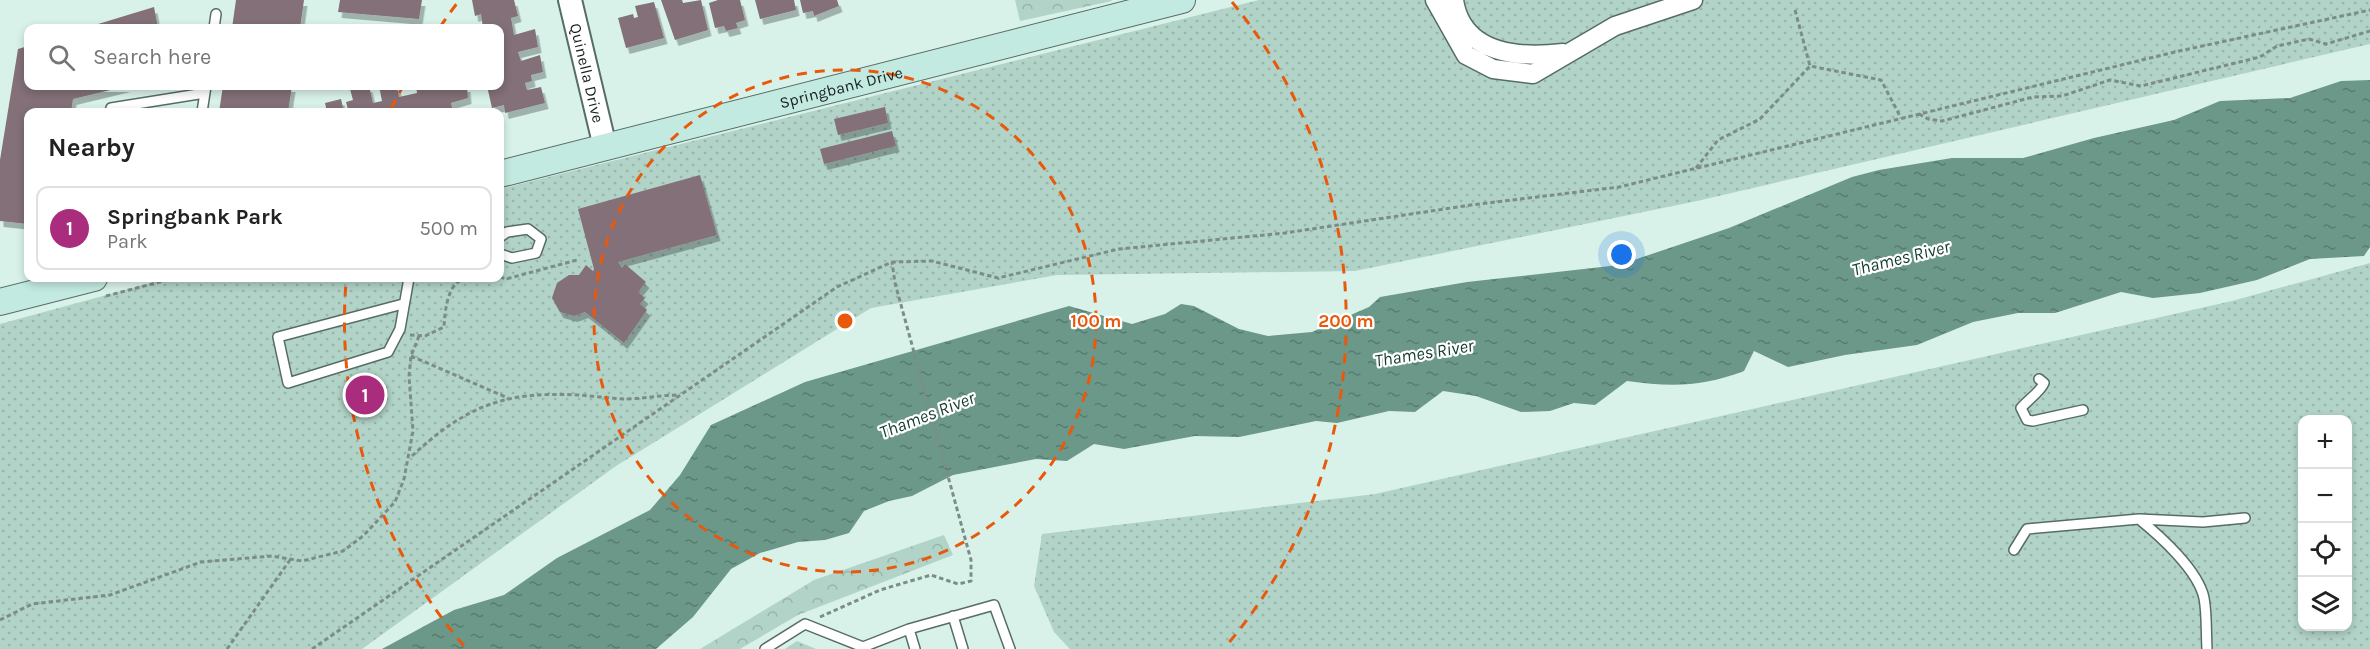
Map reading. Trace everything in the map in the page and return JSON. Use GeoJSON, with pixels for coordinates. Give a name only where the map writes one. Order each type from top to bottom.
{"type":"FeatureCollection","features":[{"type":"Feature","properties":{"kind":"main road","name":"Springbank Drive"},"geometry":{"type":"LineString","coordinates":[[504,173],[1182,0]]}},
{"type":"Feature","properties":{"kind":"main road"},"geometry":{"type":"LineString","coordinates":[[0,302],[78,282]]}},
{"type":"Feature","properties":{"kind":"street","name":"Quinella Drive"},"geometry":{"type":"LineString","coordinates":[[570,0],[606,147]]}},
{"type":"Feature","properties":{"kind":"street"},"geometry":{"type":"LineString","coordinates":[[1435,0],[1466,55],[1493,69],[1533,74],[1615,26],[1693,0]]}},
{"type":"Feature","properties":{"kind":"street"},"geometry":{"type":"LineString","coordinates":[[1454,0],[1456,10],[1467,32],[1491,48],[1530,57],[1571,52]]}},
{"type":"Feature","properties":{"kind":"lane"},"geometry":{"type":"LineString","coordinates":[[215,24],[216,14]]}},
{"type":"Feature","properties":{"kind":"lane"},"geometry":{"type":"LineString","coordinates":[[111,108],[200,90]]}},
{"type":"Feature","properties":{"kind":"lane"},"geometry":{"type":"LineString","coordinates":[[203,108],[205,90]]}},
{"type":"Feature","properties":{"kind":"lane"},"geometry":{"type":"LineString","coordinates":[[504,234],[528,229],[541,239],[536,253],[512,258],[504,255]]}},
{"type":"Feature","properties":{"kind":"lane"},"geometry":{"type":"LineString","coordinates":[[403,304],[278,337],[288,383],[388,352],[398,333],[408,282]]}},
{"type":"Feature","properties":{"kind":"lane"},"geometry":{"type":"LineString","coordinates":[[2039,379],[2044,383],[2042,387],[2034,392],[2021,408],[2027,420],[2033,421],[2083,410]]}},
{"type":"Feature","properties":{"kind":"lane"},"geometry":{"type":"LineString","coordinates":[[2014,550],[2027,529],[2139,519],[2203,522],[2245,518]]}},
{"type":"Feature","properties":{"kind":"lane"},"geometry":{"type":"LineString","coordinates":[[2139,519],[2163,539],[2204,596],[2207,649]]}},
{"type":"Feature","properties":{"kind":"lane"},"geometry":{"type":"LineString","coordinates":[[765,649],[805,624],[863,648],[909,629],[994,605],[1010,649]]}},
{"type":"Feature","properties":{"kind":"lane"},"geometry":{"type":"LineString","coordinates":[[953,616],[963,649]]}},
{"type":"Feature","properties":{"kind":"lane"},"geometry":{"type":"LineString","coordinates":[[909,629],[915,649]]}},
{"type":"Feature","properties":{"kind":"path"},"geometry":{"type":"LineString","coordinates":[[1795,10],[1810,66]]}},
{"type":"Feature","properties":{"kind":"path"},"geometry":{"type":"LineString","coordinates":[[312,649],[419,578],[837,287],[892,262],[932,261],[998,278],[1119,249],[1285,233],[1471,205],[1619,188],[2179,51],[2370,10]]}},
{"type":"Feature","properties":{"kind":"path"},"geometry":{"type":"LineString","coordinates":[[1919,114],[1928,119],[1942,121],[2033,97],[2062,96],[2110,80],[2141,86],[2260,57],[2277,46],[2309,39],[2326,44],[2370,32]]}},
{"type":"Feature","properties":{"kind":"path"},"geometry":{"type":"LineString","coordinates":[[1810,66],[1881,80],[1901,118]]}},
{"type":"Feature","properties":{"kind":"path"},"geometry":{"type":"LineString","coordinates":[[1696,168],[1718,140],[1760,119],[1810,66]]}},
{"type":"Feature","properties":{"kind":"path"},"geometry":{"type":"LineString","coordinates":[[504,278],[577,260]]}},
{"type":"Feature","properties":{"kind":"path"},"geometry":{"type":"LineString","coordinates":[[805,624],[880,590],[931,575],[957,584],[971,581],[971,560],[895,283],[892,262]]}},
{"type":"Feature","properties":{"kind":"path"},"geometry":{"type":"LineString","coordinates":[[398,333],[419,336],[444,327],[446,303],[458,282]]}},
{"type":"Feature","properties":{"kind":"path"},"geometry":{"type":"LineString","coordinates":[[0,620],[32,604],[110,595],[201,562],[272,556],[302,561],[343,551],[363,536],[395,502],[411,457],[413,431],[409,376],[411,356],[419,336]]}},
{"type":"Feature","properties":{"kind":"path"},"geometry":{"type":"LineString","coordinates":[[411,356],[510,398]]}},
{"type":"Feature","properties":{"kind":"path"},"geometry":{"type":"LineString","coordinates":[[411,457],[434,435],[490,402],[523,395],[576,395],[624,399],[679,395]]}},
{"type":"Feature","properties":{"kind":"path"},"geometry":{"type":"LineString","coordinates":[[227,649],[290,560]]}},
{"type":"Feature","properties":{"kind":"green space"},"geometry":{"type":"Polygon","coordinates":[[[1015,0],[1111,0],[1112,1],[1020,21],[1015,0]]]}},
{"type":"Feature","properties":{"kind":"green space"},"geometry":{"type":"Polygon","coordinates":[[[1259,0],[2370,0],[2370,44],[1697,201],[1355,271],[1057,275],[871,308],[616,466],[362,649],[0,649],[0,324],[154,282],[504,282],[504,188],[1259,0]]]}},
{"type":"Feature","properties":{"kind":"green space"},"geometry":{"type":"Polygon","coordinates":[[[2370,263],[2370,649],[1070,649],[1054,632],[1034,586],[1042,534],[1375,494],[2232,301],[2370,263]]]}},
{"type":"Feature","properties":{"kind":"green space"},"geometry":{"type":"Polygon","coordinates":[[[944,535],[953,555],[798,615],[740,649],[700,649],[814,580],[944,535]]]}},
{"type":"Feature","properties":{"kind":"green space"},"geometry":{"type":"Polygon","coordinates":[[[797,641],[816,649],[785,649],[797,641]]]}},
{"type":"Feature","properties":{"kind":"water","name":"Thames River"},"geometry":{"type":"Polygon","coordinates":[[[2370,80],[2370,247],[2364,256],[2310,259],[2257,280],[2200,293],[2153,298],[2121,292],[2055,313],[2018,313],[1973,322],[1917,345],[1845,355],[1788,367],[1754,351],[1744,371],[1700,383],[1672,385],[1627,381],[1595,405],[1574,403],[1550,411],[1521,412],[1476,396],[1443,391],[1415,412],[1389,411],[1337,423],[1316,421],[1239,437],[1195,436],[1124,449],[1094,444],[1067,461],[1036,459],[953,475],[912,496],[889,501],[864,511],[849,533],[825,540],[798,542],[760,553],[731,569],[693,617],[656,649],[382,649],[454,610],[504,595],[557,558],[650,510],[680,475],[711,425],[805,382],[1069,306],[1132,324],[1165,314],[1181,304],[1194,306],[1239,329],[1268,336],[1312,332],[1369,307],[1380,297],[1467,282],[1619,265],[1729,228],[1852,177],[1879,170],[1952,158],[2023,158],[2094,138],[2174,120],[2220,101],[2290,98],[2341,81],[2370,80]]]}},
{"type":"Feature","properties":{"kind":"building"},"geometry":{"type":"Polygon","coordinates":[[[236,0],[304,0],[301,24],[233,24],[236,0]]]}},
{"type":"Feature","properties":{"kind":"building"},"geometry":{"type":"Polygon","coordinates":[[[340,0],[422,0],[419,19],[338,12],[340,0]]]}},
{"type":"Feature","properties":{"kind":"building"},"geometry":{"type":"Polygon","coordinates":[[[472,0],[514,0],[518,16],[511,18],[514,35],[535,29],[538,47],[518,52],[521,61],[540,55],[543,72],[531,75],[532,81],[525,83],[527,90],[541,87],[545,103],[505,113],[504,105],[492,108],[488,90],[504,90],[504,24],[482,24],[481,14],[475,16],[472,0]]]}},
{"type":"Feature","properties":{"kind":"building"},"geometry":{"type":"Polygon","coordinates":[[[661,0],[682,0],[683,3],[701,0],[708,30],[675,40],[661,0]]]}},
{"type":"Feature","properties":{"kind":"building"},"geometry":{"type":"Polygon","coordinates":[[[718,0],[740,0],[745,20],[736,23],[738,28],[726,31],[724,26],[715,28],[709,3],[718,0]]]}},
{"type":"Feature","properties":{"kind":"building"},"geometry":{"type":"Polygon","coordinates":[[[755,0],[794,0],[796,10],[760,19],[755,0]]]}},
{"type":"Feature","properties":{"kind":"building"},"geometry":{"type":"Polygon","coordinates":[[[800,0],[837,0],[839,6],[814,16],[813,11],[803,13],[800,0]]]}},
{"type":"Feature","properties":{"kind":"building"},"geometry":{"type":"Polygon","coordinates":[[[654,2],[664,38],[626,48],[618,18],[633,14],[634,18],[638,17],[635,6],[654,2]]]}},
{"type":"Feature","properties":{"kind":"building"},"geometry":{"type":"Polygon","coordinates":[[[154,7],[157,24],[98,24],[154,7]]]}},
{"type":"Feature","properties":{"kind":"building"},"geometry":{"type":"Polygon","coordinates":[[[24,47],[24,90],[110,90],[73,99],[72,108],[24,108],[24,224],[0,221],[0,160],[18,49],[24,47]]]}},
{"type":"Feature","properties":{"kind":"building"},"geometry":{"type":"Polygon","coordinates":[[[222,90],[291,90],[289,108],[220,108],[222,90]]]}},
{"type":"Feature","properties":{"kind":"building"},"geometry":{"type":"Polygon","coordinates":[[[350,90],[370,90],[373,103],[382,101],[380,90],[398,90],[399,97],[417,93],[417,90],[467,90],[468,98],[451,103],[452,108],[348,108],[346,102],[353,100],[350,90]]]}},
{"type":"Feature","properties":{"kind":"building"},"geometry":{"type":"Polygon","coordinates":[[[341,99],[343,108],[326,108],[325,103],[341,99]]]}},
{"type":"Feature","properties":{"kind":"building"},"geometry":{"type":"Polygon","coordinates":[[[885,107],[888,123],[838,135],[834,119],[885,107]]]}},
{"type":"Feature","properties":{"kind":"building"},"geometry":{"type":"Polygon","coordinates":[[[892,131],[896,146],[824,164],[820,149],[892,131]]]}},
{"type":"Feature","properties":{"kind":"building"},"geometry":{"type":"Polygon","coordinates":[[[700,175],[717,235],[618,262],[622,268],[625,264],[646,282],[638,292],[645,298],[640,304],[647,310],[624,343],[585,312],[574,316],[560,312],[552,298],[557,283],[569,275],[579,275],[586,265],[593,271],[594,269],[578,209],[700,175]]]}},
{"type":"Feature","properties":{"kind":"place","name":"Springbank Park"},"geometry":{"type":"Point","coordinates":[365,395]}}]}
